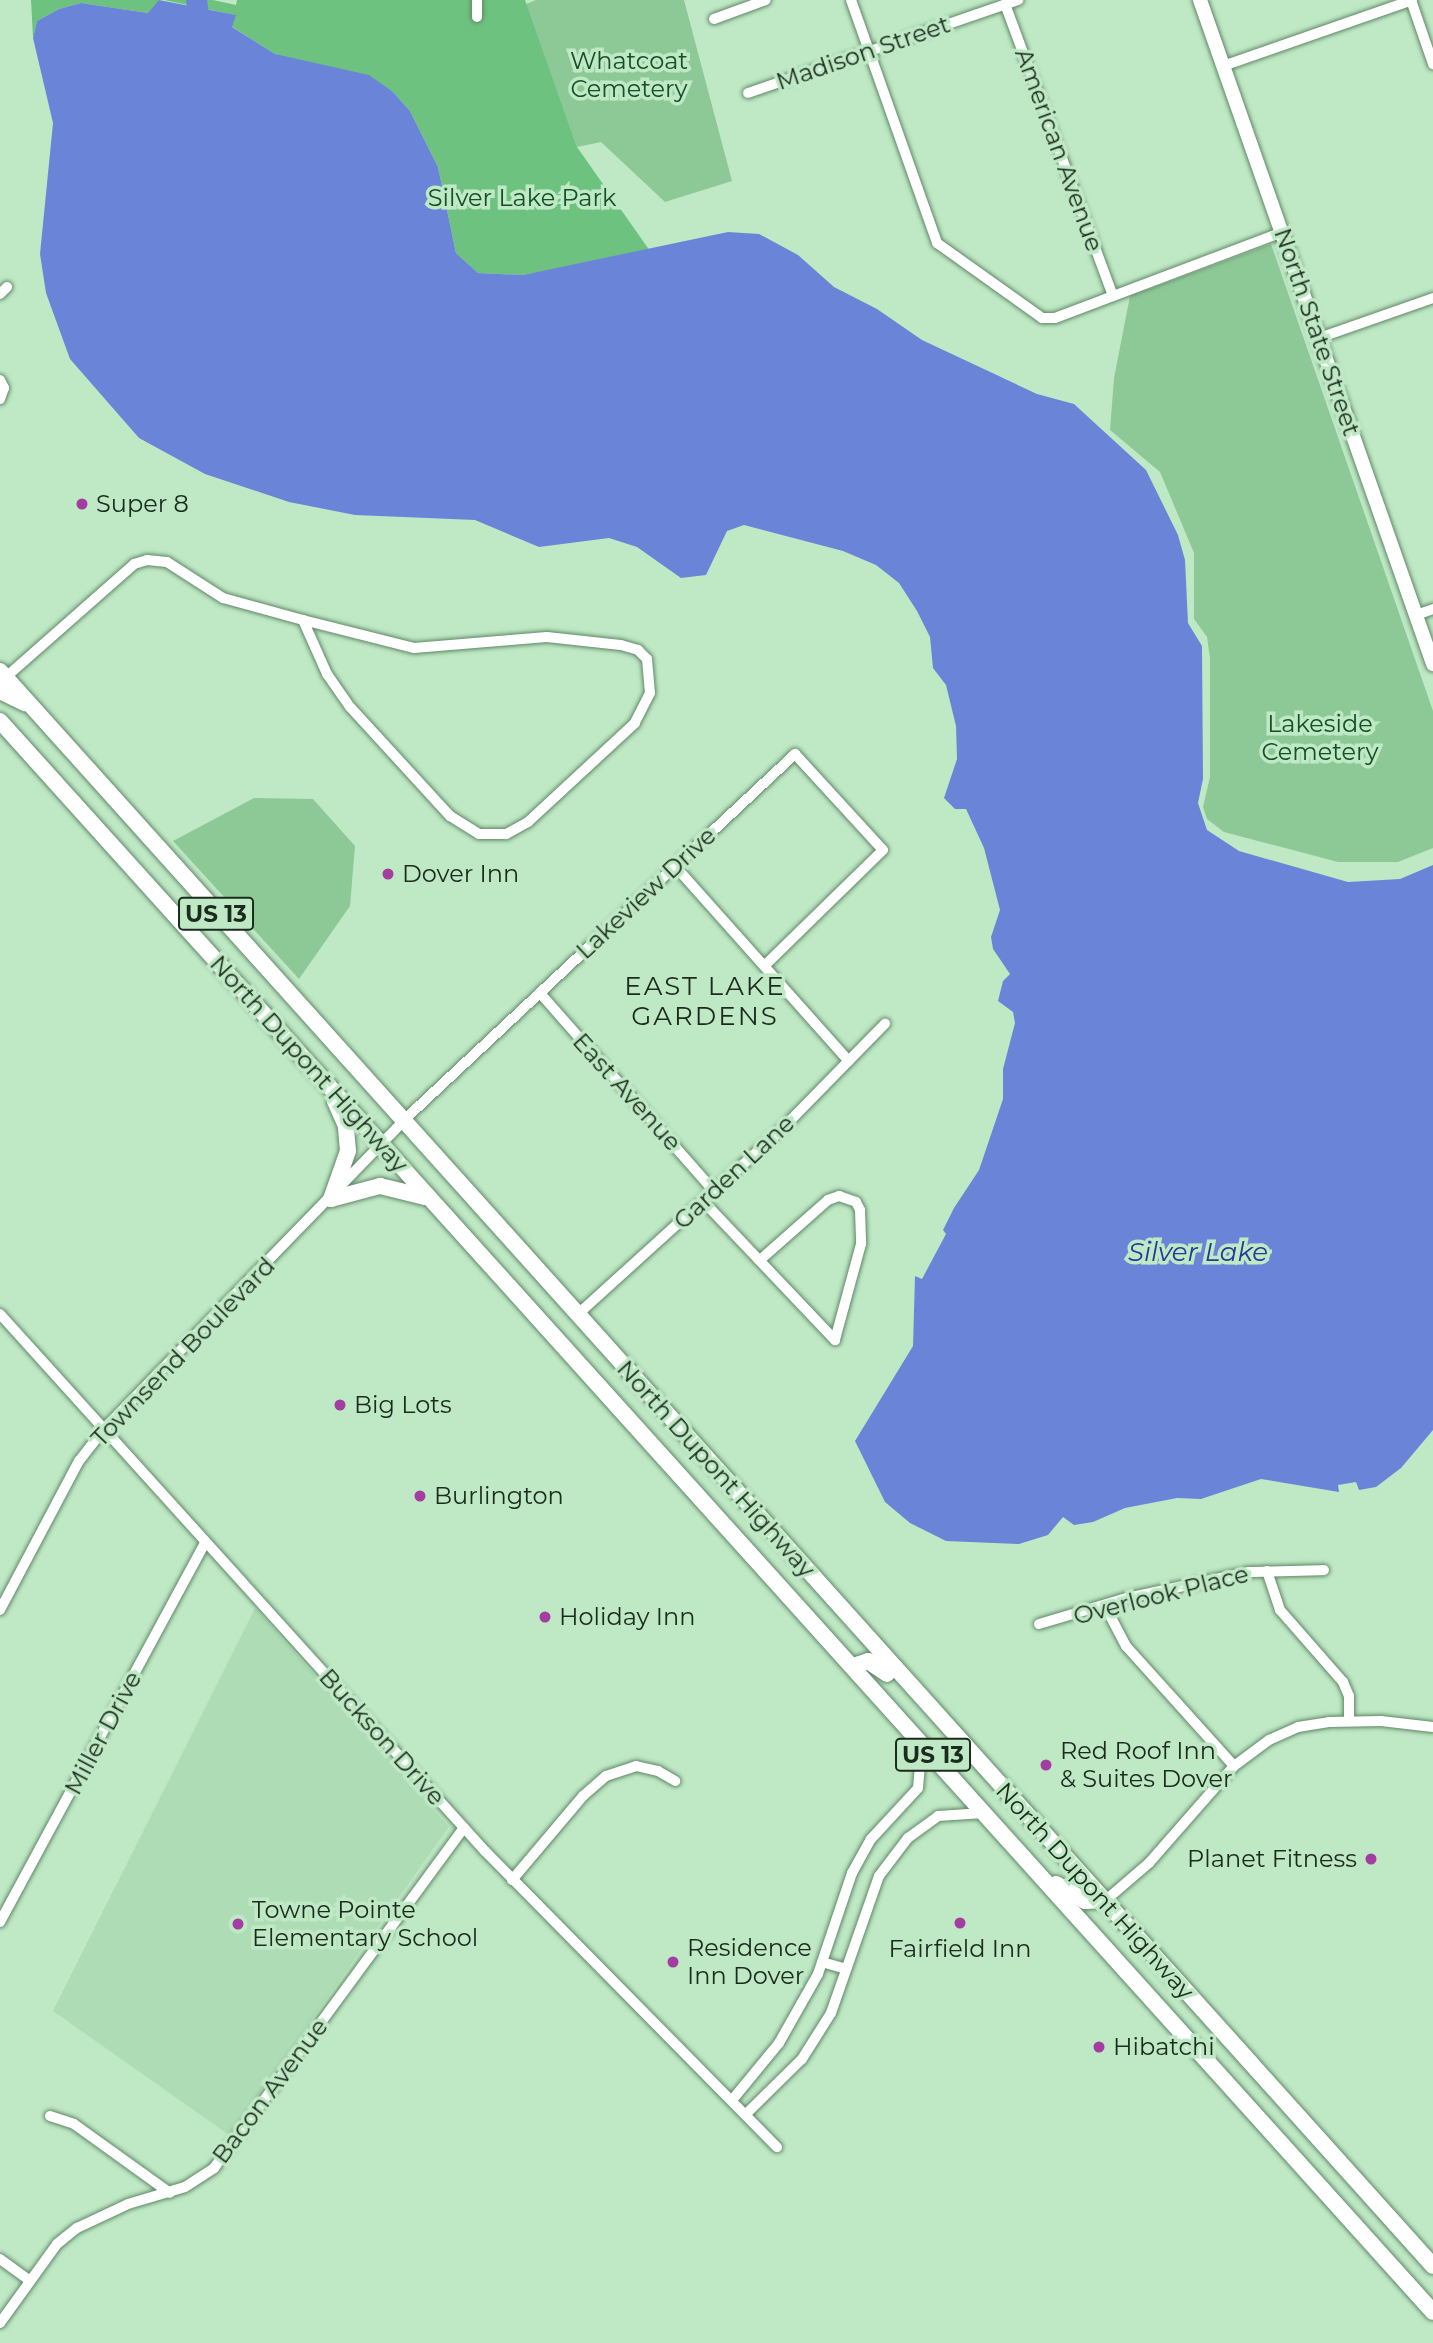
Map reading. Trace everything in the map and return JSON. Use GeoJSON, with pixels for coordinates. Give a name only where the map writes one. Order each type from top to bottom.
{"type":"FeatureCollection","features":[{"type":"Feature","properties":{"kind":"highway","name":"North Dupont Highway"},"geometry":{"type":"LineString","coordinates":[[2,679],[31,705],[929,1708],[1106,1900],[1433,2266]]}},
{"type":"Feature","properties":{"kind":"highway","name":"North Dupont Highway"},"geometry":{"type":"LineString","coordinates":[[0,721],[1389,2259],[1433,2312]]}},
{"type":"Feature","properties":{"kind":"highway"},"geometry":{"type":"LineString","coordinates":[[330,1089],[346,1126],[348,1150],[331,1199]]}},
{"type":"Feature","properties":{"kind":"highway"},"geometry":{"type":"LineString","coordinates":[[331,1199],[380,1186],[396,1186],[430,1200]]}},
{"type":"Feature","properties":{"kind":"highway"},"geometry":{"type":"LineString","coordinates":[[853,1666],[868,1661],[877,1663],[909,1699],[929,1708]]}},
{"type":"Feature","properties":{"kind":"highway"},"geometry":{"type":"LineString","coordinates":[[1042,1875],[1085,1902],[1106,1900]]}},
{"type":"Feature","properties":{"kind":"highway"},"geometry":{"type":"LineString","coordinates":[[1417,2248],[1433,2255]]}},
{"type":"Feature","properties":{"kind":"highway"},"geometry":{"type":"LineString","coordinates":[[1389,2259],[1433,2294]]}},
{"type":"Feature","properties":{"kind":"main road","name":"North State Street"},"geometry":{"type":"LineString","coordinates":[[1200,0],[1433,664]]}},
{"type":"Feature","properties":{"kind":"street"},"geometry":{"type":"LineString","coordinates":[[477,0],[477,17]]}},
{"type":"Feature","properties":{"kind":"street"},"geometry":{"type":"LineString","coordinates":[[714,19],[766,0]]}},
{"type":"Feature","properties":{"kind":"street"},"geometry":{"type":"LineString","coordinates":[[851,0],[934,237],[942,248],[1042,318],[1055,318],[1282,232]]}},
{"type":"Feature","properties":{"kind":"street","name":"Madison Street"},"geometry":{"type":"LineString","coordinates":[[748,93],[1018,0]]}},
{"type":"Feature","properties":{"kind":"street"},"geometry":{"type":"LineString","coordinates":[[1223,65],[1411,0],[1433,64]]}},
{"type":"Feature","properties":{"kind":"street","name":"American Avenue"},"geometry":{"type":"LineString","coordinates":[[1005,4],[1113,296]]}},
{"type":"Feature","properties":{"kind":"street"},"geometry":{"type":"LineString","coordinates":[[1319,338],[1433,298]]}},
{"type":"Feature","properties":{"kind":"street"},"geometry":{"type":"LineString","coordinates":[[0,380],[4,388],[0,399]]}},
{"type":"Feature","properties":{"kind":"street"},"geometry":{"type":"LineString","coordinates":[[2,679],[134,564],[147,560],[167,562],[223,598],[414,648],[547,638],[621,645],[638,650],[647,659],[650,693],[635,723],[528,822],[506,834],[478,834],[450,817],[350,707],[327,674],[303,620]]}},
{"type":"Feature","properties":{"kind":"street"},"geometry":{"type":"LineString","coordinates":[[1416,615],[1433,609]]}},
{"type":"Feature","properties":{"kind":"street","name":"Lakeview Drive"},"geometry":{"type":"LineString","coordinates":[[403,1122],[795,754],[883,850],[766,964]]}},
{"type":"Feature","properties":{"kind":"street"},"geometry":{"type":"LineString","coordinates":[[675,866],[766,964],[849,1061]]}},
{"type":"Feature","properties":{"kind":"street","name":"East Avenue"},"geometry":{"type":"LineString","coordinates":[[540,993],[715,1191]]}},
{"type":"Feature","properties":{"kind":"street","name":"Garden Lane"},"geometry":{"type":"LineString","coordinates":[[577,1315],[715,1191],[886,1024]]}},
{"type":"Feature","properties":{"kind":"street","name":"Townsend Boulevard"},"geometry":{"type":"LineString","coordinates":[[0,1610],[79,1461],[104,1429],[331,1199],[403,1122]]}},
{"type":"Feature","properties":{"kind":"street"},"geometry":{"type":"LineString","coordinates":[[703,1201],[835,1340],[861,1244],[856,1202],[839,1196],[828,1200],[760,1260]]}},
{"type":"Feature","properties":{"kind":"street","name":"Buckson Drive"},"geometry":{"type":"LineString","coordinates":[[0,1314],[512,1880],[747,2113],[777,2147]]}},
{"type":"Feature","properties":{"kind":"street","name":"Miller Drive"},"geometry":{"type":"LineString","coordinates":[[0,1922],[205,1543]]}},
{"type":"Feature","properties":{"kind":"street","name":"Overlook Place"},"geometry":{"type":"LineString","coordinates":[[1039,1624],[1105,1606],[1266,1571],[1324,1570]]}},
{"type":"Feature","properties":{"kind":"street"},"geometry":{"type":"LineString","coordinates":[[1266,1571],[1280,1609],[1347,1689],[1349,1720]]}},
{"type":"Feature","properties":{"kind":"street"},"geometry":{"type":"LineString","coordinates":[[1105,1606],[1126,1646],[1234,1766]]}},
{"type":"Feature","properties":{"kind":"street"},"geometry":{"type":"LineString","coordinates":[[1106,1900],[1155,1857],[1234,1766],[1283,1732],[1349,1720],[1433,1727]]}},
{"type":"Feature","properties":{"kind":"street"},"geometry":{"type":"LineString","coordinates":[[733,2099],[779,2043],[822,1962],[855,1867],[871,1839],[918,1788],[920,1765],[906,1723]]}},
{"type":"Feature","properties":{"kind":"street"},"geometry":{"type":"LineString","coordinates":[[512,1880],[583,1796],[607,1776],[636,1766],[658,1771],[675,1782]]}},
{"type":"Feature","properties":{"kind":"street"},"geometry":{"type":"LineString","coordinates":[[747,2113],[802,2059],[831,2012],[879,1876],[908,1838],[938,1816],[984,1813]]}},
{"type":"Feature","properties":{"kind":"street","name":"Bacon Avenue"},"geometry":{"type":"LineString","coordinates":[[0,2323],[57,2244],[77,2228],[128,2204],[170,2193],[206,2174],[240,2138],[464,1828]]}},
{"type":"Feature","properties":{"kind":"street"},"geometry":{"type":"LineString","coordinates":[[822,1962],[846,1969]]}},
{"type":"Feature","properties":{"kind":"street"},"geometry":{"type":"LineString","coordinates":[[50,2116],[74,2124],[170,2193]]}},
{"type":"Feature","properties":{"kind":"street"},"geometry":{"type":"LineString","coordinates":[[0,2259],[30,2281]]}},
{"type":"Feature","properties":{"kind":"shaded area","name":"Towne Pointe Elementary School"},"geometry":{"type":"Polygon","coordinates":[[[255,1608],[449,1827],[229,2135],[53,2011],[255,1608]]]}},
{"type":"Feature","properties":{"kind":"green space"},"geometry":{"type":"Polygon","coordinates":[[[31,0],[159,0],[156,10],[148,13],[81,3],[59,9],[37,21],[33,38],[31,0]]]}},
{"type":"Feature","properties":{"kind":"green space","name":"Silver Lake Park"},"geometry":{"type":"Polygon","coordinates":[[[164,0],[213,0],[236,5],[237,0],[525,0],[577,147],[650,251],[523,275],[478,273],[456,253],[438,167],[410,111],[393,92],[275,54],[231,26],[235,15],[164,0]]]}},
{"type":"Feature","properties":{"kind":"green space","name":"Whatcoat Cemetery"},"geometry":{"type":"Polygon","coordinates":[[[536,0],[684,0],[732,181],[665,202],[601,142],[577,147],[526,4],[536,0]]]}},
{"type":"Feature","properties":{"kind":"green space","name":"Lakeside Cemetery"},"geometry":{"type":"Polygon","coordinates":[[[1271,244],[1433,711],[1433,848],[1398,862],[1338,862],[1224,832],[1207,819],[1203,807],[1210,777],[1210,658],[1207,637],[1194,619],[1194,553],[1160,472],[1110,430],[1114,378],[1130,296],[1271,244]]]}},
{"type":"Feature","properties":{"kind":"green space"},"geometry":{"type":"Polygon","coordinates":[[[254,798],[313,799],[355,846],[350,906],[299,979],[173,841],[254,798]]]}},
{"type":"Feature","properties":{"kind":"water","name":"Silver Lake"},"geometry":{"type":"Polygon","coordinates":[[[159,0],[236,15],[232,27],[275,54],[369,75],[393,92],[410,111],[438,167],[456,253],[478,273],[523,275],[728,232],[759,234],[798,255],[834,287],[877,309],[922,340],[1037,394],[1074,404],[1146,470],[1178,535],[1185,560],[1188,623],[1202,646],[1203,779],[1198,803],[1207,830],[1239,851],[1348,882],[1400,879],[1433,865],[1433,1430],[1401,1468],[1376,1487],[1359,1490],[1356,1482],[1338,1485],[1339,1492],[1261,1479],[1201,1499],[1177,1498],[1125,1508],[1093,1522],[1074,1525],[1063,1517],[1048,1535],[1019,1544],[946,1541],[910,1523],[885,1502],[855,1441],[913,1346],[915,1276],[922,1279],[946,1234],[943,1230],[954,1208],[979,1170],[1003,1099],[1003,1069],[1015,1023],[1013,1012],[998,1001],[1003,981],[1010,974],[993,949],[991,937],[1000,910],[984,848],[966,809],[955,809],[944,798],[957,759],[956,726],[946,685],[933,668],[930,637],[899,583],[876,565],[843,551],[744,525],[727,531],[706,575],[681,578],[637,547],[609,538],[539,547],[475,520],[355,515],[289,502],[205,474],[139,438],[70,359],[46,293],[40,254],[53,123],[33,38],[37,21],[59,9],[81,3],[148,13],[159,0]]]}},
{"type":"Feature","properties":{"kind":"waterway"},"geometry":{"type":"LineString","coordinates":[[196,0],[201,36]]}},
{"type":"Feature","properties":{"kind":"place","name":"Super 8"},"geometry":{"type":"Point","coordinates":[82,504]}},
{"type":"Feature","properties":{"kind":"place","name":"Dover Inn"},"geometry":{"type":"Point","coordinates":[388,874]}},
{"type":"Feature","properties":{"kind":"place","name":"Big Lots"},"geometry":{"type":"Point","coordinates":[340,1405]}},
{"type":"Feature","properties":{"kind":"place","name":"Burlington"},"geometry":{"type":"Point","coordinates":[420,1496]}},
{"type":"Feature","properties":{"kind":"place","name":"Holiday Inn"},"geometry":{"type":"Point","coordinates":[545,1617]}},
{"type":"Feature","properties":{"kind":"place","name":"Red Roof Inn & Suites Dover"},"geometry":{"type":"Point","coordinates":[1046,1765]}},
{"type":"Feature","properties":{"kind":"place","name":"Planet Fitness"},"geometry":{"type":"Point","coordinates":[1371,1859]}},
{"type":"Feature","properties":{"kind":"place","name":"Fairfield Inn"},"geometry":{"type":"Point","coordinates":[960,1923]}},
{"type":"Feature","properties":{"kind":"place","name":"Towne Pointe Elementary School"},"geometry":{"type":"Point","coordinates":[238,1924]}},
{"type":"Feature","properties":{"kind":"place","name":"Residence Inn Dover"},"geometry":{"type":"Point","coordinates":[673,1962]}},
{"type":"Feature","properties":{"kind":"place","name":"Hibatchi"},"geometry":{"type":"Point","coordinates":[1099,2047]}},
{"type":"Feature","properties":{"kind":"district","name":"EAST LAKE GARDENS"},"geometry":{"type":"Point","coordinates":[705,1002]}}]}
